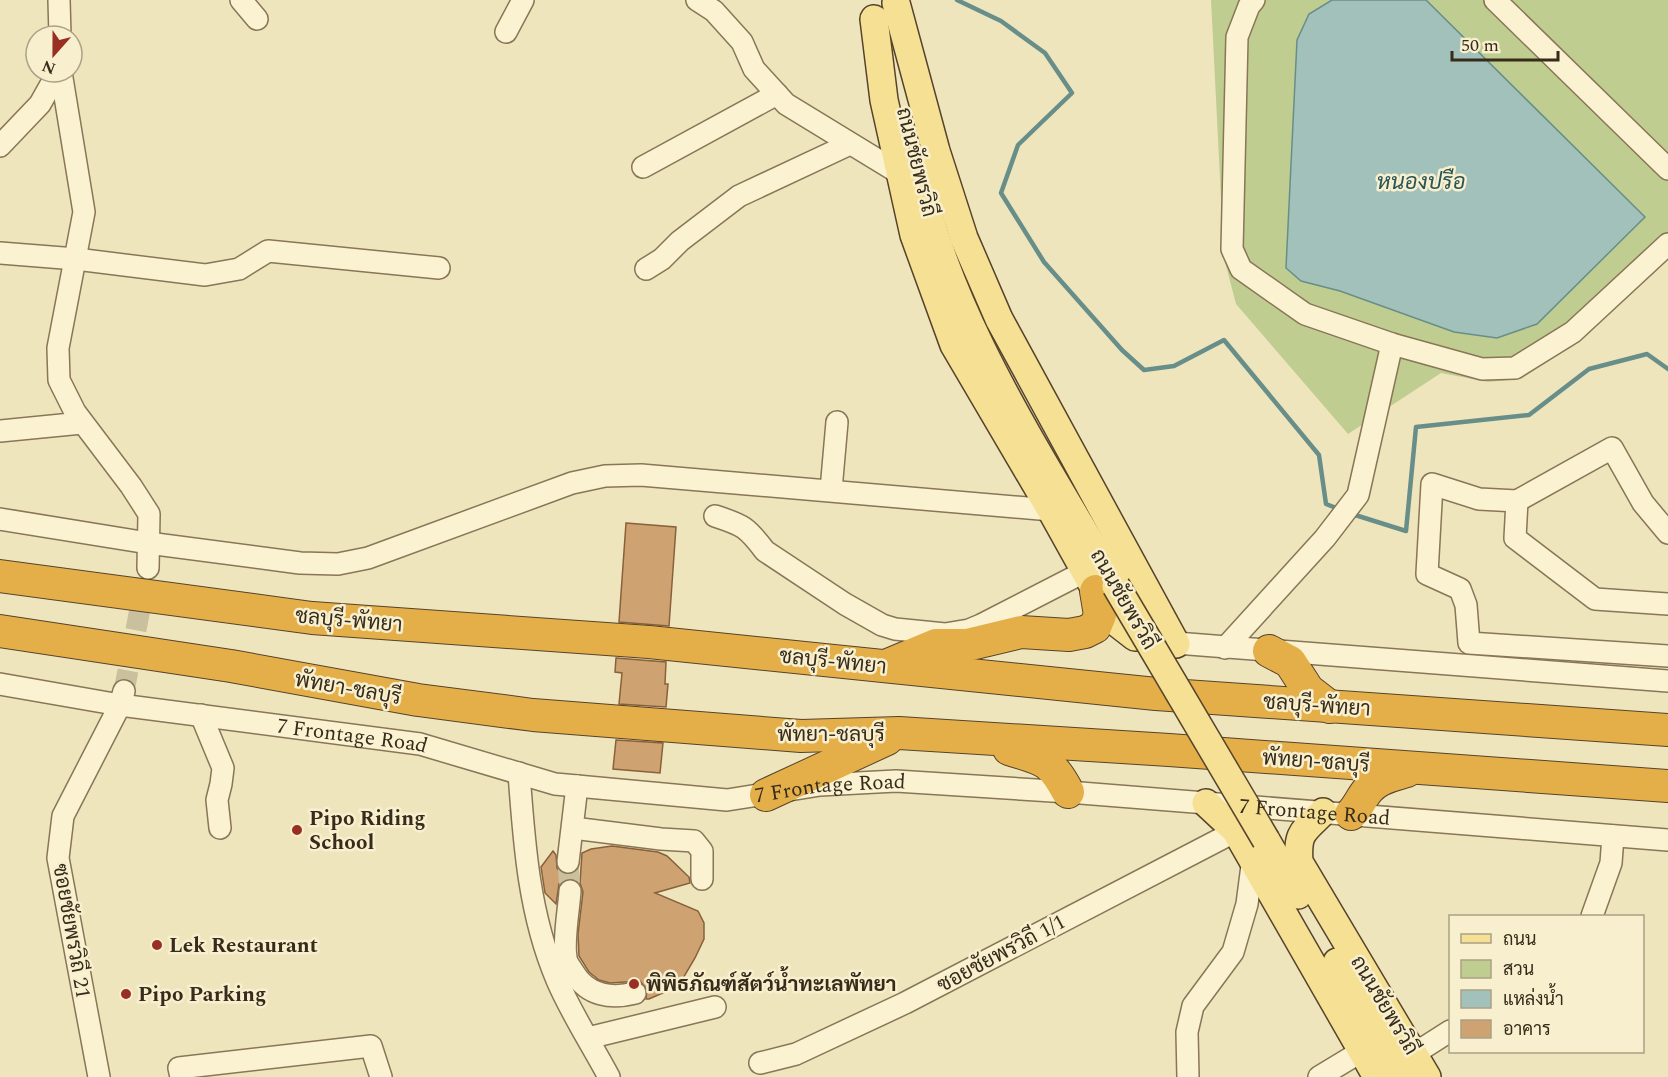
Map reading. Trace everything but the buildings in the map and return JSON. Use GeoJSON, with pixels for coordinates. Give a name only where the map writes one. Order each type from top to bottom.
{"type":"FeatureCollection","features":[{"type":"Feature","properties":{"kind":"highway","name":"ชลบุรี-พัทยา"},"geometry":{"type":"LineString","coordinates":[[0,576],[312,618],[649,642],[1156,694],[1668,729]]}},
{"type":"Feature","properties":{"kind":"highway"},"geometry":{"type":"LineString","coordinates":[[885,667],[936,645],[967,645],[1021,632],[1069,635],[1085,632],[1095,627],[1100,615],[1099,583]]}},
{"type":"Feature","properties":{"kind":"highway","name":"พัทยา-ชลบุรี"},"geometry":{"type":"LineString","coordinates":[[0,631],[231,666],[418,700],[533,715],[801,736],[898,733],[1668,786]]}},
{"type":"Feature","properties":{"kind":"highway"},"geometry":{"type":"LineString","coordinates":[[1269,651],[1290,662],[1308,690],[1330,707]]}},
{"type":"Feature","properties":{"kind":"highway"},"geometry":{"type":"LineString","coordinates":[[766,795],[898,733]]}},
{"type":"Feature","properties":{"kind":"highway"},"geometry":{"type":"LineString","coordinates":[[974,738],[1044,761],[1057,771],[1068,792]]}},
{"type":"Feature","properties":{"kind":"highway"},"geometry":{"type":"LineString","coordinates":[[1337,813],[1359,806],[1368,789],[1384,778],[1414,769]]}},
{"type":"Feature","properties":{"kind":"main road","name":"ถนนชัยพรวิถี"},"geometry":{"type":"LineString","coordinates":[[898,1],[901,96]]}},
{"type":"Feature","properties":{"kind":"main road","name":"ถนนชัยพรวิถี"},"geometry":{"type":"LineString","coordinates":[[898,1],[936,152],[964,238],[999,319],[1176,644]]}},
{"type":"Feature","properties":{"kind":"main road","name":"ถนนชัยพรวิถี"},"geometry":{"type":"LineString","coordinates":[[871,9],[901,96],[921,188],[944,261],[984,356],[1117,622],[1136,637]]}},
{"type":"Feature","properties":{"kind":"main road","name":"ถนนชัยพรวิถี"},"geometry":{"type":"LineString","coordinates":[[871,9],[884,100],[914,235],[954,345],[1051,510],[1099,583],[1259,849],[1409,1065],[1427,1077]]}},
{"type":"Feature","properties":{"kind":"main road","name":"ถนนชัยพรวิถี"},"geometry":{"type":"LineString","coordinates":[[1206,803],[1259,849],[1377,1077]]}},
{"type":"Feature","properties":{"kind":"main road"},"geometry":{"type":"LineString","coordinates":[[1299,862],[1298,843],[1304,830],[1337,813]]}},
{"type":"Feature","properties":{"kind":"main road","name":"ถนนชัยพรวิถี"},"geometry":{"type":"LineString","coordinates":[[1259,849],[1259,839],[1271,832],[1284,838],[1409,1065]]}},
{"type":"Feature","properties":{"kind":"street"},"geometry":{"type":"LineString","coordinates":[[59,0],[60,24]]}},
{"type":"Feature","properties":{"kind":"street"},"geometry":{"type":"LineString","coordinates":[[241,0],[257,20]]}},
{"type":"Feature","properties":{"kind":"street"},"geometry":{"type":"LineString","coordinates":[[506,32],[523,0]]}},
{"type":"Feature","properties":{"kind":"street"},"geometry":{"type":"LineString","coordinates":[[697,0],[714,11],[742,42],[754,69],[786,104],[899,173]]}},
{"type":"Feature","properties":{"kind":"street"},"geometry":{"type":"LineString","coordinates":[[1254,0],[1249,6],[1237,37],[1232,249],[1241,269],[1305,314],[1392,344],[1482,369],[1515,368],[1573,332],[1668,244]]}},
{"type":"Feature","properties":{"kind":"street"},"geometry":{"type":"LineString","coordinates":[[1495,0],[1668,169]]}},
{"type":"Feature","properties":{"kind":"street"},"geometry":{"type":"LineString","coordinates":[[0,146],[40,104],[52,84]]}},
{"type":"Feature","properties":{"kind":"street"},"geometry":{"type":"LineString","coordinates":[[62,84],[84,212],[58,348],[59,380],[82,423],[131,486],[149,514],[148,568]]}},
{"type":"Feature","properties":{"kind":"street"},"geometry":{"type":"LineString","coordinates":[[643,167],[777,94]]}},
{"type":"Feature","properties":{"kind":"street"},"geometry":{"type":"LineString","coordinates":[[646,269],[662,259],[680,241],[739,196],[850,144]]}},
{"type":"Feature","properties":{"kind":"street"},"geometry":{"type":"LineString","coordinates":[[0,253],[76,258],[204,275],[239,269],[268,251],[438,268]]}},
{"type":"Feature","properties":{"kind":"street"},"geometry":{"type":"LineString","coordinates":[[1225,648],[1332,529],[1358,495],[1392,344]]}},
{"type":"Feature","properties":{"kind":"street"},"geometry":{"type":"LineString","coordinates":[[831,490],[837,422]]}},
{"type":"Feature","properties":{"kind":"street"},"geometry":{"type":"LineString","coordinates":[[0,431],[82,423]]}},
{"type":"Feature","properties":{"kind":"street"},"geometry":{"type":"LineString","coordinates":[[1668,533],[1643,503],[1612,448],[1517,501],[1479,499],[1432,484],[1427,574],[1460,589],[1466,605],[1468,643],[1668,656]]}},
{"type":"Feature","properties":{"kind":"street"},"geometry":{"type":"LineString","coordinates":[[0,519],[148,543],[300,563],[338,564],[368,558],[572,483],[605,476],[641,475],[1051,510]]}},
{"type":"Feature","properties":{"kind":"street"},"geometry":{"type":"LineString","coordinates":[[1517,501],[1515,538],[1595,599],[1668,604]]}},
{"type":"Feature","properties":{"kind":"street"},"geometry":{"type":"LineString","coordinates":[[715,516],[740,524],[755,537],[765,551],[869,619],[895,628],[945,634],[969,630],[1010,612],[1099,583]]}},
{"type":"Feature","properties":{"kind":"street"},"geometry":{"type":"LineString","coordinates":[[1136,637],[1176,644],[1668,681]]}},
{"type":"Feature","properties":{"kind":"street","name":"7 Frontage Road"},"geometry":{"type":"LineString","coordinates":[[0,684],[122,698],[201,715],[420,744],[555,784],[727,800],[820,785],[896,781],[1068,792],[1668,840]]}},
{"type":"Feature","properties":{"kind":"street","name":"ซอยชัยพรวิถี 21"},"geometry":{"type":"LineString","coordinates":[[99,1077],[58,858],[63,816],[122,698]]}},
{"type":"Feature","properties":{"kind":"street"},"geometry":{"type":"LineString","coordinates":[[201,715],[222,768],[217,800],[220,828]]}},
{"type":"Feature","properties":{"kind":"street"},"geometry":{"type":"LineString","coordinates":[[519,773],[522,826],[533,906],[558,961],[588,989],[604,996],[621,997],[635,993]]}},
{"type":"Feature","properties":{"kind":"street"},"geometry":{"type":"LineString","coordinates":[[568,862],[577,786]]}},
{"type":"Feature","properties":{"kind":"street"},"geometry":{"type":"LineString","coordinates":[[573,828],[694,841],[702,851],[702,879]]}},
{"type":"Feature","properties":{"kind":"street","name":"ซอยชัยพรวิถี 1/1"},"geometry":{"type":"LineString","coordinates":[[760,1063],[796,1054],[905,1003],[1236,831]]}},
{"type":"Feature","properties":{"kind":"street"},"geometry":{"type":"LineString","coordinates":[[1592,915],[1611,863],[1613,836]]}},
{"type":"Feature","properties":{"kind":"street"},"geometry":{"type":"LineString","coordinates":[[1188,1077],[1187,1032],[1193,1006],[1233,952],[1247,904],[1259,849]]}},
{"type":"Feature","properties":{"kind":"street"},"geometry":{"type":"LineString","coordinates":[[570,891],[557,980],[609,1077]]}},
{"type":"Feature","properties":{"kind":"street"},"geometry":{"type":"LineString","coordinates":[[588,1038],[715,1007]]}},
{"type":"Feature","properties":{"kind":"street"},"geometry":{"type":"LineString","coordinates":[[1409,1065],[1449,1032]]}},
{"type":"Feature","properties":{"kind":"street"},"geometry":{"type":"LineString","coordinates":[[181,1077],[179,1068],[371,1046],[381,1077]]}},
{"type":"Feature","properties":{"kind":"street"},"geometry":{"type":"LineString","coordinates":[[1319,1077],[1362,1051]]}},
{"type":"Feature","properties":{"kind":"green space"},"geometry":{"type":"Polygon","coordinates":[[[1211,0],[1668,0],[1668,152],[1666,153],[1668,155],[1668,256],[1585,337],[1521,379],[1488,382],[1441,373],[1348,434],[1236,304],[1224,258],[1211,0]]]}},
{"type":"Feature","properties":{"kind":"water","name":"หนองปรือ"},"geometry":{"type":"Polygon","coordinates":[[[1332,0],[1426,0],[1645,217],[1537,324],[1497,338],[1454,332],[1340,291],[1301,281],[1286,268],[1297,40],[1309,14],[1332,0]]]}},
{"type":"Feature","properties":{"kind":"waterway"},"geometry":{"type":"LineString","coordinates":[[957,0],[1001,21],[1045,53],[1072,93],[1018,145],[1001,193],[1044,262],[1122,350],[1144,370],[1174,366],[1224,340],[1319,455],[1326,504],[1339,509]]}},
{"type":"Feature","properties":{"kind":"waterway"},"geometry":{"type":"LineString","coordinates":[[1352,514],[1406,531],[1416,427],[1529,415],[1589,369],[1647,354],[1668,369]]}},
{"type":"Feature","properties":{"kind":"tunnel"},"geometry":{"type":"LineString","coordinates":[[124,691],[148,568]]}},
{"type":"Feature","properties":{"kind":"tunnel"},"geometry":{"type":"LineString","coordinates":[[568,862],[570,891]]}},
{"type":"Feature","properties":{"kind":"place","name":"Pipo Riding School"},"geometry":{"type":"Point","coordinates":[297,830]}},
{"type":"Feature","properties":{"kind":"place","name":"Lek Restaurant"},"geometry":{"type":"Point","coordinates":[157,945]}},
{"type":"Feature","properties":{"kind":"place","name":"พิพิธภัณฑ์สัตว์น้ำทะเลพัทยา"},"geometry":{"type":"Point","coordinates":[634,984]}},
{"type":"Feature","properties":{"kind":"place","name":"Pipo Parking"},"geometry":{"type":"Point","coordinates":[126,994]}}]}
